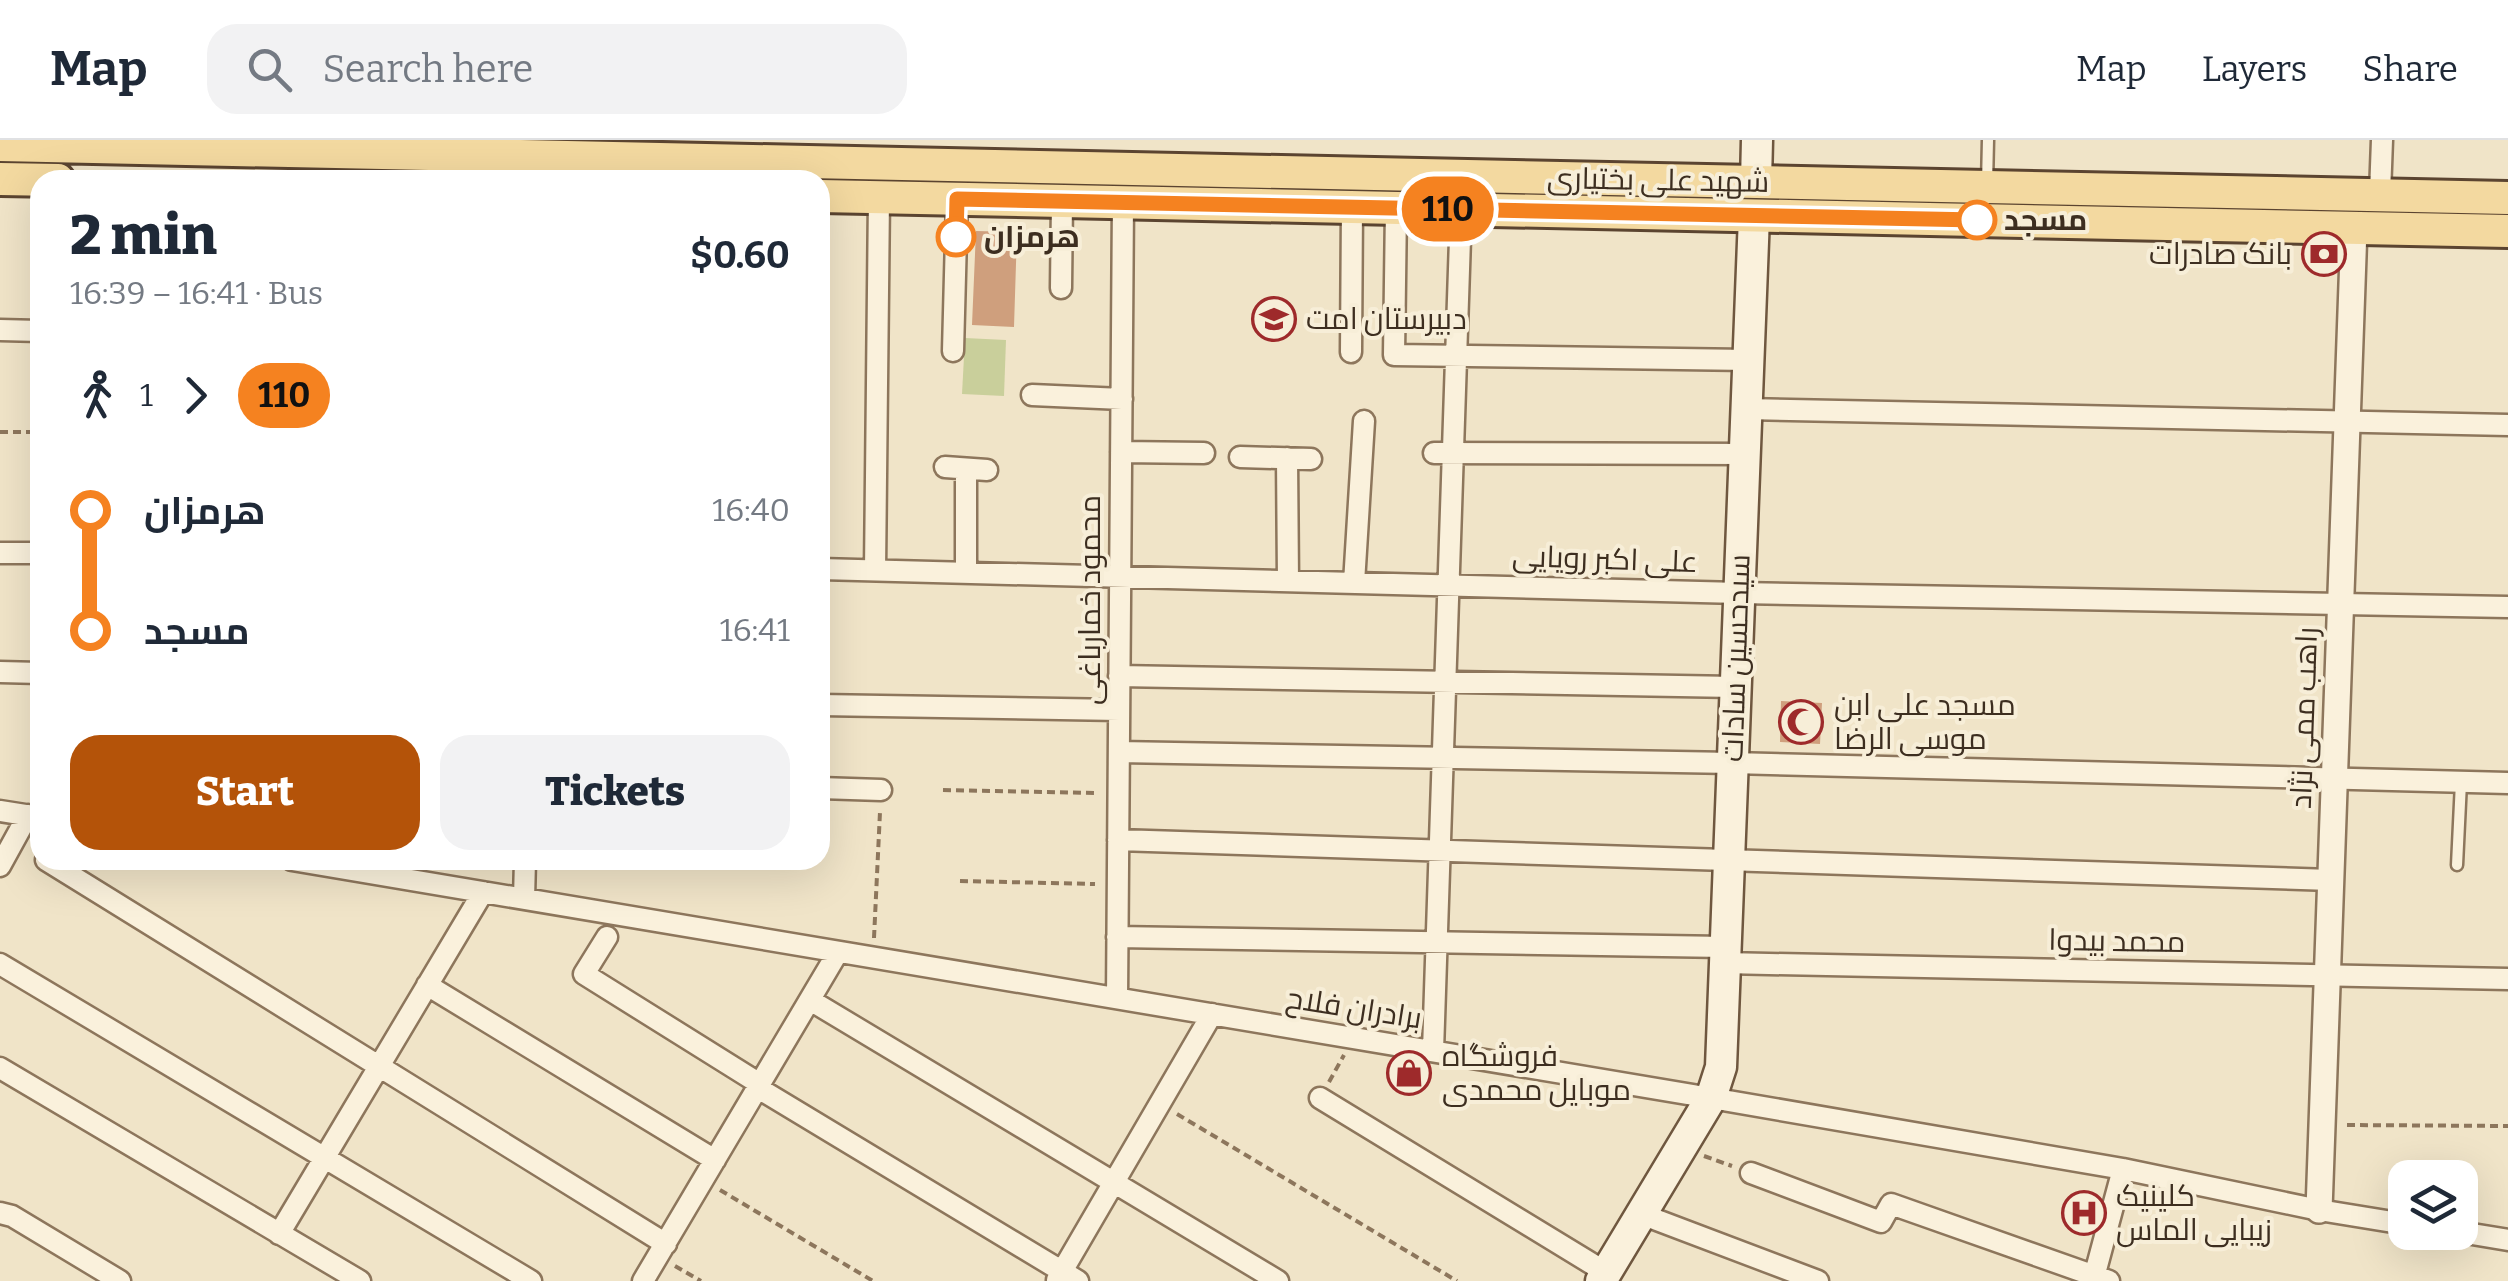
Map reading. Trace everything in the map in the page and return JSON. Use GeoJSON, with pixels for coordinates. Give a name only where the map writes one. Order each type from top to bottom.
{"type":"FeatureCollection","features":[{"type":"Feature","properties":{"kind":"main road"},"geometry":{"type":"LineString","coordinates":[[1754,216],[1756,140]]}},
{"type":"Feature","properties":{"kind":"main road","name":"شهید علی بختیاری"},"geometry":{"type":"LineString","coordinates":[[0,146],[171,144],[666,150],[1124,168],[2508,198]]}},
{"type":"Feature","properties":{"kind":"main road"},"geometry":{"type":"LineString","coordinates":[[1123,202],[1124,168]]}},
{"type":"Feature","properties":{"kind":"main road"},"geometry":{"type":"LineString","coordinates":[[0,179],[30,180]]}},
{"type":"Feature","properties":{"kind":"main road"},"geometry":{"type":"LineString","coordinates":[[1660,214],[1661,180]]}},
{"type":"Feature","properties":{"kind":"main road"},"geometry":{"type":"LineString","coordinates":[[2354,228],[2368,194]]}},
{"type":"Feature","properties":{"kind":"main road","name":"شهید علی بختیاری"},"geometry":{"type":"LineString","coordinates":[[830,196],[2508,231]]}},
{"type":"Feature","properties":{"kind":"main road","name":"سیدحسین سادات"},"geometry":{"type":"LineString","coordinates":[[1604,1277],[1711,1098],[1722,1068],[1754,216]]}},
{"type":"Feature","properties":{"kind":"street"},"geometry":{"type":"LineString","coordinates":[[2368,194],[2382,140]]}},
{"type":"Feature","properties":{"kind":"street"},"geometry":{"type":"LineString","coordinates":[[874,570],[880,197]]}},
{"type":"Feature","properties":{"kind":"street"},"geometry":{"type":"LineString","coordinates":[[953,351],[957,199]]}},
{"type":"Feature","properties":{"kind":"street"},"geometry":{"type":"LineString","coordinates":[[1060,288],[1062,201]]}},
{"type":"Feature","properties":{"kind":"street","name":"محمود خمارباغی"},"geometry":{"type":"LineString","coordinates":[[1117,998],[1123,202]]}},
{"type":"Feature","properties":{"kind":"street"},"geometry":{"type":"LineString","coordinates":[[1351,352],[1352,207]]}},
{"type":"Feature","properties":{"kind":"street"},"geometry":{"type":"LineString","coordinates":[[1396,208],[1394,355],[1748,360]]}},
{"type":"Feature","properties":{"kind":"street"},"geometry":{"type":"LineString","coordinates":[[1433,1051],[1448,585],[1444,453],[1456,357],[1461,210]]}},
{"type":"Feature","properties":{"kind":"street","name":"راهب ممی نژاد"},"geometry":{"type":"LineString","coordinates":[[2319,1210],[2354,228]]}},
{"type":"Feature","properties":{"kind":"street"},"geometry":{"type":"LineString","coordinates":[[0,330],[30,331]]}},
{"type":"Feature","properties":{"kind":"street"},"geometry":{"type":"LineString","coordinates":[[1032,394],[1122,399]]}},
{"type":"Feature","properties":{"kind":"street"},"geometry":{"type":"LineString","coordinates":[[1746,409],[2508,424]]}},
{"type":"Feature","properties":{"kind":"street"},"geometry":{"type":"LineString","coordinates":[[1354,582],[1364,422]]}},
{"type":"Feature","properties":{"kind":"street"},"geometry":{"type":"LineString","coordinates":[[1121,452],[1204,453]]}},
{"type":"Feature","properties":{"kind":"street"},"geometry":{"type":"LineString","coordinates":[[1444,453],[1745,454]]}},
{"type":"Feature","properties":{"kind":"street"},"geometry":{"type":"LineString","coordinates":[[1240,457],[1311,459]]}},
{"type":"Feature","properties":{"kind":"street"},"geometry":{"type":"LineString","coordinates":[[1287,458],[1288,581]]}},
{"type":"Feature","properties":{"kind":"street"},"geometry":{"type":"LineString","coordinates":[[944,467],[976,470],[966,572]]}},
{"type":"Feature","properties":{"kind":"street"},"geometry":{"type":"LineString","coordinates":[[0,553],[30,553]]}},
{"type":"Feature","properties":{"kind":"street","name":"علی اکبر رویایی"},"geometry":{"type":"LineString","coordinates":[[830,568],[1738,593],[2508,607]]}},
{"type":"Feature","properties":{"kind":"street"},"geometry":{"type":"LineString","coordinates":[[0,672],[30,673]]}},
{"type":"Feature","properties":{"kind":"street"},"geometry":{"type":"LineString","coordinates":[[1120,676],[1735,688]]}},
{"type":"Feature","properties":{"kind":"street"},"geometry":{"type":"LineString","coordinates":[[830,705],[1119,710]]}},
{"type":"Feature","properties":{"kind":"street"},"geometry":{"type":"LineString","coordinates":[[1119,752],[2508,783]]}},
{"type":"Feature","properties":{"kind":"street"},"geometry":{"type":"LineString","coordinates":[[830,788],[881,790]]}},
{"type":"Feature","properties":{"kind":"street"},"geometry":{"type":"LineString","coordinates":[[0,811],[30,815]]}},
{"type":"Feature","properties":{"kind":"street"},"geometry":{"type":"LineString","coordinates":[[0,866],[30,821]]}},
{"type":"Feature","properties":{"kind":"street"},"geometry":{"type":"LineString","coordinates":[[1118,840],[2331,880]]}},
{"type":"Feature","properties":{"kind":"street"},"geometry":{"type":"LineString","coordinates":[[15,841],[30,850]]}},
{"type":"Feature","properties":{"kind":"street"},"geometry":{"type":"LineString","coordinates":[[62,870],[379,1066],[662,1250]]}},
{"type":"Feature","properties":{"kind":"street","name":"برادران فلاح"},"geometry":{"type":"LineString","coordinates":[[352,870],[1711,1098],[2122,1169],[2388,1221]]}},
{"type":"Feature","properties":{"kind":"street"},"geometry":{"type":"LineString","coordinates":[[524,898],[525,870]]}},
{"type":"Feature","properties":{"kind":"street"},"geometry":{"type":"LineString","coordinates":[[279,1234],[483,892]]}},
{"type":"Feature","properties":{"kind":"street","name":"محمد بیدوا"},"geometry":{"type":"LineString","coordinates":[[1117,936],[1437,942],[1724,955],[2508,979]]}},
{"type":"Feature","properties":{"kind":"street"},"geometry":{"type":"LineString","coordinates":[[606,937],[584,974],[1065,1278],[1113,1183],[1212,1014]]}},
{"type":"Feature","properties":{"kind":"street"},"geometry":{"type":"LineString","coordinates":[[643,1281],[838,952]]}},
{"type":"Feature","properties":{"kind":"street"},"geometry":{"type":"LineString","coordinates":[[0,964],[531,1281]]}},
{"type":"Feature","properties":{"kind":"street"},"geometry":{"type":"LineString","coordinates":[[428,985],[714,1160]]}},
{"type":"Feature","properties":{"kind":"street"},"geometry":{"type":"LineString","coordinates":[[810,1000],[1278,1281]]}},
{"type":"Feature","properties":{"kind":"street"},"geometry":{"type":"LineString","coordinates":[[0,1068],[360,1281]]}},
{"type":"Feature","properties":{"kind":"street"},"geometry":{"type":"LineString","coordinates":[[1320,1098],[1604,1277]]}},
{"type":"Feature","properties":{"kind":"street"},"geometry":{"type":"LineString","coordinates":[[1751,1174],[1881,1222],[1891,1204],[2099,1279],[2122,1169]]}},
{"type":"Feature","properties":{"kind":"street"},"geometry":{"type":"LineString","coordinates":[[6,1214],[120,1281]]}},
{"type":"Feature","properties":{"kind":"street"},"geometry":{"type":"LineString","coordinates":[[1641,1214],[1818,1281]]}},
{"type":"Feature","properties":{"kind":"street"},"geometry":{"type":"LineString","coordinates":[[2478,1235],[2508,1240]]}},
{"type":"Feature","properties":{"kind":"lane"},"geometry":{"type":"LineString","coordinates":[[1987,185],[1988,140]]}},
{"type":"Feature","properties":{"kind":"lane"},"geometry":{"type":"LineString","coordinates":[[2457,865],[2461,782]]}},
{"type":"Feature","properties":{"kind":"path"},"geometry":{"type":"LineString","coordinates":[[0,432],[30,432]]}},
{"type":"Feature","properties":{"kind":"path"},"geometry":{"type":"LineString","coordinates":[[872,957],[881,790]]}},
{"type":"Feature","properties":{"kind":"path"},"geometry":{"type":"LineString","coordinates":[[943,790],[1118,793]]}},
{"type":"Feature","properties":{"kind":"path"},"geometry":{"type":"LineString","coordinates":[[960,880],[1118,885]]}},
{"type":"Feature","properties":{"kind":"path"},"geometry":{"type":"LineString","coordinates":[[1320,1098],[1353,1038]]}},
{"type":"Feature","properties":{"kind":"path"},"geometry":{"type":"LineString","coordinates":[[1160,1104],[1456,1281]]}},
{"type":"Feature","properties":{"kind":"path"},"geometry":{"type":"LineString","coordinates":[[2322,1125],[2508,1126]]}},
{"type":"Feature","properties":{"kind":"path"},"geometry":{"type":"LineString","coordinates":[[1681,1147],[1751,1174]]}},
{"type":"Feature","properties":{"kind":"path"},"geometry":{"type":"LineString","coordinates":[[703,1180],[873,1281]]}},
{"type":"Feature","properties":{"kind":"path"},"geometry":{"type":"LineString","coordinates":[[662,1250],[701,1281]]}},
{"type":"Feature","properties":{"kind":"green space"},"geometry":{"type":"Polygon","coordinates":[[[965,338],[1006,340],[1004,396],[962,394],[965,338]]]}},
{"type":"Feature","properties":{"kind":"building"},"geometry":{"type":"Polygon","coordinates":[[[976,231],[1017,232],[1014,327],[972,325],[976,231]]]}},
{"type":"Feature","properties":{"kind":"building","name":"مسجد علی ابن موسی الرضا"},"geometry":{"type":"Polygon","coordinates":[[[1781,701],[1822,703],[1820,744],[1780,742],[1781,701]]]}},
{"type":"Feature","properties":{"kind":"bus line","name":"110"},"geometry":{"type":"LineString","coordinates":[[956,237],[957,199],[1977,220]]}},
{"type":"Feature","properties":{"kind":"place","name":"مسجد"},"geometry":{"type":"Point","coordinates":[1977,220]}},
{"type":"Feature","properties":{"kind":"place","name":"هرمزان"},"geometry":{"type":"Point","coordinates":[956,237]}},
{"type":"Feature","properties":{"kind":"place","name":"بانک صادرات"},"geometry":{"type":"Point","coordinates":[2324,254]}},
{"type":"Feature","properties":{"kind":"place","name":"دبیرستان امت"},"geometry":{"type":"Point","coordinates":[1274,319]}},
{"type":"Feature","properties":{"kind":"place","name":"مسجد علی ابن موسی الرضا"},"geometry":{"type":"Point","coordinates":[1801,722]}},
{"type":"Feature","properties":{"kind":"place","name":"فروشگاه موبایل محمدی"},"geometry":{"type":"Point","coordinates":[1409,1073]}},
{"type":"Feature","properties":{"kind":"place","name":"کلینیک زیبایی الماس"},"geometry":{"type":"Point","coordinates":[2084,1213]}}]}
